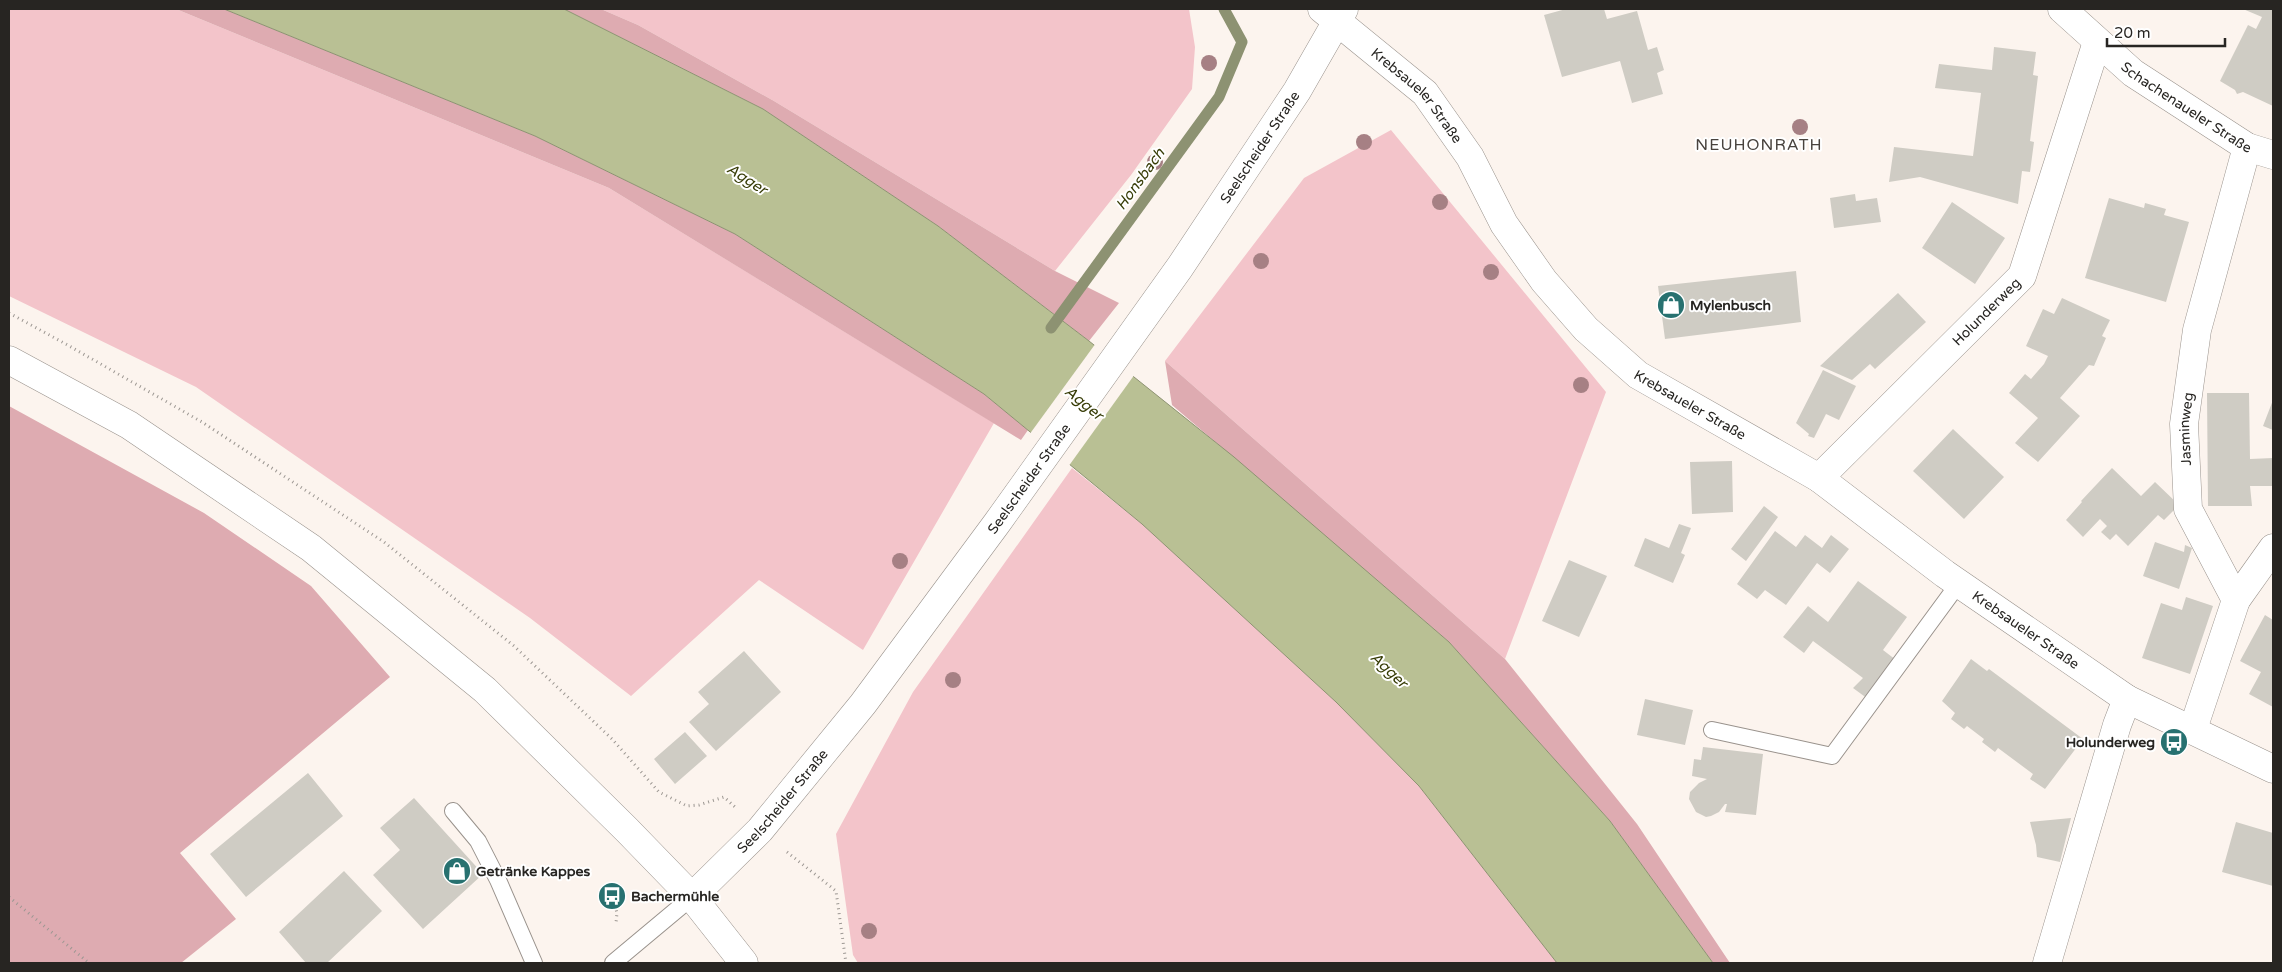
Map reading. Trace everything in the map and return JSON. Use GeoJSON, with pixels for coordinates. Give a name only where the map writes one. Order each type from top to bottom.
{"type":"FeatureCollection","features":[{"type":"Feature","properties":{"kind":"street","name":"Schachenaueler Straße"},"geometry":{"type":"LineString","coordinates":[[2062,9],[2133,73],[2247,147],[2273,155]]}},
{"type":"Feature","properties":{"kind":"street","name":"Seelscheider Straße"},"geometry":{"type":"LineString","coordinates":[[692,897],[760,830],[864,704],[997,522],[1180,267],[1297,91],[1335,13]]}},
{"type":"Feature","properties":{"kind":"street","name":"Krebsaueler Straße"},"geometry":{"type":"LineString","coordinates":[[1335,13],[1425,93],[1470,157],[1504,224],[1544,281],[1586,330],[1638,375],[1819,478],[1959,584],[2127,699],[2273,770]]}},
{"type":"Feature","properties":{"kind":"street","name":"Holunderweg"},"geometry":{"type":"LineString","coordinates":[[1819,478],[2022,276],[2097,42]]}},
{"type":"Feature","properties":{"kind":"street","name":"Jasminweg"},"geometry":{"type":"LineString","coordinates":[[2236,600],[2188,509],[2184,424],[2197,330],[2247,147]]}},
{"type":"Feature","properties":{"kind":"street"},"geometry":{"type":"LineString","coordinates":[[9,360],[130,425],[311,548],[485,690],[692,897],[744,963]]}},
{"type":"Feature","properties":{"kind":"street"},"geometry":{"type":"LineString","coordinates":[[2192,729],[2236,600],[2273,548]]}},
{"type":"Feature","properties":{"kind":"street"},"geometry":{"type":"LineString","coordinates":[[2047,963],[2117,724],[2127,699]]}},
{"type":"Feature","properties":{"kind":"lane"},"geometry":{"type":"LineString","coordinates":[[1712,730],[1832,756],[1959,584]]}},
{"type":"Feature","properties":{"kind":"lane"},"geometry":{"type":"LineString","coordinates":[[452,811],[478,841],[498,880],[534,963]]}},
{"type":"Feature","properties":{"kind":"lane"},"geometry":{"type":"LineString","coordinates":[[613,963],[692,897]]}},
{"type":"Feature","properties":{"kind":"path"},"geometry":{"type":"LineString","coordinates":[[9,313],[202,422],[384,542],[514,646],[612,739],[659,792],[687,806],[699,805],[724,798],[760,830],[836,891],[846,963]]}},
{"type":"Feature","properties":{"kind":"path"},"geometry":{"type":"LineString","coordinates":[[9,897],[89,963]]}},
{"type":"Feature","properties":{"kind":"shaded area"},"geometry":{"type":"Polygon","coordinates":[[[9,9],[176,9],[609,188],[994,423],[863,650],[759,580],[631,696],[530,618],[196,387],[9,296],[9,9]]]}},
{"type":"Feature","properties":{"kind":"shaded area"},"geometry":{"type":"Polygon","coordinates":[[[176,9],[224,9],[535,136],[735,234],[984,394],[1028,430],[1021,440],[609,188],[176,9]]]}},
{"type":"Feature","properties":{"kind":"shaded area"},"geometry":{"type":"Polygon","coordinates":[[[564,9],[601,9],[638,25],[774,101],[1055,271],[1119,303],[1089,341],[938,226],[763,109],[564,9]]]}},
{"type":"Feature","properties":{"kind":"shaded area"},"geometry":{"type":"Polygon","coordinates":[[[601,9],[1189,9],[1195,47],[1192,89],[1131,175],[1055,271],[774,101],[638,25],[601,9]]]}},
{"type":"Feature","properties":{"kind":"shaded area"},"geometry":{"type":"Polygon","coordinates":[[[1391,130],[1606,392],[1505,659],[1165,361],[1304,178],[1391,130]]]}},
{"type":"Feature","properties":{"kind":"shaded area"},"geometry":{"type":"Polygon","coordinates":[[[1165,361],[1505,659],[1637,824],[1730,963],[1713,963],[1610,821],[1449,642],[1172,405],[1165,361]]]}},
{"type":"Feature","properties":{"kind":"shaded area"},"geometry":{"type":"Polygon","coordinates":[[[9,406],[204,513],[311,586],[390,677],[180,853],[236,919],[181,963],[9,963],[9,406]]]}},
{"type":"Feature","properties":{"kind":"shaded area"},"geometry":{"type":"Polygon","coordinates":[[[1072,468],[1142,524],[1336,702],[1419,786],[1557,963],[858,963],[853,955],[836,834],[913,692],[1072,468]]]}},
{"type":"Feature","properties":{"kind":"water","name":"Agger"},"geometry":{"type":"Polygon","coordinates":[[[224,9],[564,9],[763,109],[938,226],[1089,341],[1234,457],[1449,642],[1610,821],[1713,963],[1557,963],[1419,786],[1336,702],[1142,524],[984,394],[735,234],[535,136],[224,9]]]}},
{"type":"Feature","properties":{"kind":"pier"},"geometry":{"type":"Polygon","coordinates":[[[1096,343],[1135,374],[1068,467],[1029,435],[1096,343]]]}},
{"type":"Feature","properties":{"kind":"building"},"geometry":{"type":"Polygon","coordinates":[[[1566,9],[1604,9],[1607,19],[1637,11],[1648,50],[1657,47],[1664,70],[1657,73],[1663,94],[1632,103],[1620,61],[1562,77],[1544,15],[1566,9]]]}},
{"type":"Feature","properties":{"kind":"building"},"geometry":{"type":"Polygon","coordinates":[[[2243,9],[2273,9],[2273,106],[2243,92],[2237,94],[2235,90],[2220,81],[2248,25],[2256,29],[2262,17],[2243,9]]]}},
{"type":"Feature","properties":{"kind":"building"},"geometry":{"type":"Polygon","coordinates":[[[1994,47],[2036,52],[2033,75],[2038,76],[2030,141],[2034,142],[2030,172],[2022,171],[2018,204],[1920,177],[1889,182],[1894,147],[1973,156],[1981,93],[1935,88],[1939,64],[1992,70],[1994,47]]]}},
{"type":"Feature","properties":{"kind":"building"},"geometry":{"type":"Polygon","coordinates":[[[1855,194],[1856,201],[1877,198],[1881,222],[1834,228],[1830,198],[1855,194]]]}},
{"type":"Feature","properties":{"kind":"building"},"geometry":{"type":"Polygon","coordinates":[[[2109,198],[2144,208],[2145,203],[2166,209],[2164,215],[2189,222],[2166,302],[2085,278],[2109,198]]]}},
{"type":"Feature","properties":{"kind":"building"},"geometry":{"type":"Polygon","coordinates":[[[1952,202],[2005,238],[1975,284],[1922,248],[1952,202]]]}},
{"type":"Feature","properties":{"kind":"building"},"geometry":{"type":"Polygon","coordinates":[[[1796,271],[1801,322],[1665,339],[1658,286],[1796,271]]]}},
{"type":"Feature","properties":{"kind":"building"},"geometry":{"type":"Polygon","coordinates":[[[1898,293],[1926,322],[1875,369],[1870,364],[1852,380],[1820,366],[1898,293]]]}},
{"type":"Feature","properties":{"kind":"building"},"geometry":{"type":"Polygon","coordinates":[[[2062,298],[2110,320],[2102,336],[2106,338],[2094,366],[2089,365],[2060,398],[2080,416],[2038,462],[2015,443],[2038,418],[2009,393],[2025,374],[2031,379],[2044,364],[2048,356],[2026,346],[2043,309],[2054,314],[2062,298]]]}},
{"type":"Feature","properties":{"kind":"building"},"geometry":{"type":"Polygon","coordinates":[[[1823,370],[1856,386],[1839,420],[1826,414],[1814,438],[1808,436],[1809,434],[1796,423],[1823,370]]]}},
{"type":"Feature","properties":{"kind":"building"},"geometry":{"type":"Polygon","coordinates":[[[2207,393],[2249,393],[2250,459],[2273,458],[2273,486],[2250,486],[2252,506],[2208,506],[2207,393]]]}},
{"type":"Feature","properties":{"kind":"building"},"geometry":{"type":"Polygon","coordinates":[[[2273,400],[2273,430],[2263,426],[2273,400]]]}},
{"type":"Feature","properties":{"kind":"building"},"geometry":{"type":"Polygon","coordinates":[[[1953,429],[2004,477],[1964,519],[1913,471],[1953,429]]]}},
{"type":"Feature","properties":{"kind":"building"},"geometry":{"type":"Polygon","coordinates":[[[1732,461],[1733,512],[1692,514],[1690,462],[1732,461]]]}},
{"type":"Feature","properties":{"kind":"building"},"geometry":{"type":"Polygon","coordinates":[[[2112,468],[2141,496],[2155,482],[2179,505],[2164,520],[2158,515],[2128,546],[2116,534],[2110,540],[2101,532],[2107,526],[2100,519],[2083,537],[2066,520],[2112,468]]]}},
{"type":"Feature","properties":{"kind":"building"},"geometry":{"type":"Polygon","coordinates":[[[1764,506],[1778,517],[1746,561],[1731,549],[1764,506]]]}},
{"type":"Feature","properties":{"kind":"building"},"geometry":{"type":"Polygon","coordinates":[[[1679,524],[1691,528],[1681,553],[1685,555],[1673,583],[1634,566],[1645,538],[1669,548],[1679,524]]]}},
{"type":"Feature","properties":{"kind":"building"},"geometry":{"type":"Polygon","coordinates":[[[1775,531],[1796,547],[1805,535],[1822,548],[1831,535],[1849,549],[1830,573],[1817,563],[1786,605],[1765,590],[1757,599],[1737,584],[1775,531]]]}},
{"type":"Feature","properties":{"kind":"building"},"geometry":{"type":"Polygon","coordinates":[[[2155,542],[2184,552],[2185,545],[2192,548],[2179,589],[2143,576],[2155,542]]]}},
{"type":"Feature","properties":{"kind":"building"},"geometry":{"type":"Polygon","coordinates":[[[1569,560],[1607,576],[1579,637],[1542,621],[1569,560]]]}},
{"type":"Feature","properties":{"kind":"building"},"geometry":{"type":"Polygon","coordinates":[[[1858,581],[1907,617],[1883,650],[1896,660],[1868,699],[1853,688],[1863,678],[1813,641],[1804,653],[1783,637],[1808,606],[1828,622],[1858,581]]]}},
{"type":"Feature","properties":{"kind":"building"},"geometry":{"type":"Polygon","coordinates":[[[2186,597],[2213,606],[2190,674],[2142,658],[2161,603],[2182,610],[2186,597]]]}},
{"type":"Feature","properties":{"kind":"building"},"geometry":{"type":"Polygon","coordinates":[[[2265,615],[2273,620],[2273,707],[2249,694],[2261,672],[2240,661],[2265,615]]]}},
{"type":"Feature","properties":{"kind":"building"},"geometry":{"type":"Polygon","coordinates":[[[744,651],[781,692],[716,751],[689,722],[709,704],[698,692],[744,651]]]}},
{"type":"Feature","properties":{"kind":"building"},"geometry":{"type":"Polygon","coordinates":[[[1971,659],[1987,671],[1989,669],[2083,739],[2045,789],[2030,779],[2033,774],[1998,748],[1995,752],[1982,742],[1984,739],[1967,726],[1964,729],[1951,719],[1955,713],[1942,701],[1971,659]]]}},
{"type":"Feature","properties":{"kind":"building"},"geometry":{"type":"Polygon","coordinates":[[[1645,699],[1693,710],[1685,745],[1637,735],[1645,699]]]}},
{"type":"Feature","properties":{"kind":"building"},"geometry":{"type":"Polygon","coordinates":[[[685,732],[707,756],[675,784],[654,759],[685,732]]]}},
{"type":"Feature","properties":{"kind":"building"},"geometry":{"type":"Polygon","coordinates":[[[1703,747],[1763,754],[1756,815],[1725,812],[1727,804],[1719,812],[1711,816],[1706,817],[1696,812],[1689,799],[1690,792],[1699,783],[1707,779],[1692,776],[1694,759],[1701,760],[1703,747]]]}},
{"type":"Feature","properties":{"kind":"building"},"geometry":{"type":"Polygon","coordinates":[[[308,773],[343,816],[246,897],[210,854],[308,773]]]}},
{"type":"Feature","properties":{"kind":"building"},"geometry":{"type":"Polygon","coordinates":[[[414,798],[483,874],[423,929],[373,875],[400,850],[380,828],[414,798]]]}},
{"type":"Feature","properties":{"kind":"building"},"geometry":{"type":"Polygon","coordinates":[[[2071,818],[2060,862],[2037,857],[2030,822],[2071,818]]]}},
{"type":"Feature","properties":{"kind":"building"},"geometry":{"type":"Polygon","coordinates":[[[2236,822],[2273,833],[2273,886],[2222,872],[2236,822]]]}},
{"type":"Feature","properties":{"kind":"building"},"geometry":{"type":"Polygon","coordinates":[[[344,871],[382,911],[327,963],[306,963],[279,932],[344,871]]]}},
{"type":"Feature","properties":{"kind":"waterway","name":"Honsbach"},"geometry":{"type":"LineString","coordinates":[[1051,328],[1219,97],[1242,42],[1224,9]]}},
{"type":"Feature","properties":{"kind":"place","name":"Mylenbusch"},"geometry":{"type":"Point","coordinates":[1671,305]}},
{"type":"Feature","properties":{"kind":"place","name":"Holunderweg"},"geometry":{"type":"Point","coordinates":[2174,742]}},
{"type":"Feature","properties":{"kind":"place","name":"Getränke Kappes"},"geometry":{"type":"Point","coordinates":[457,871]}},
{"type":"Feature","properties":{"kind":"place","name":"Bachermühle"},"geometry":{"type":"Point","coordinates":[612,896]}},
{"type":"Feature","properties":{"kind":"district","name":"NEUHONRATH"},"geometry":{"type":"Point","coordinates":[1759,145]}}]}
